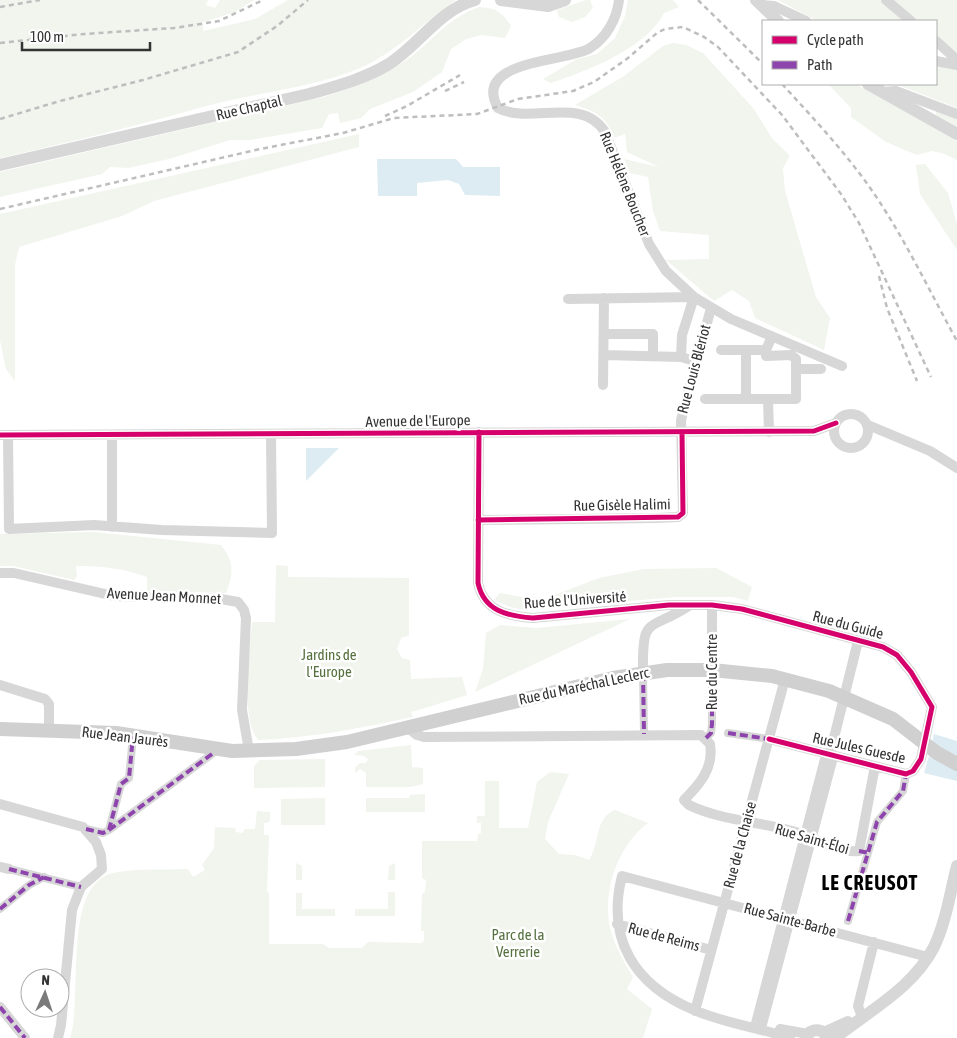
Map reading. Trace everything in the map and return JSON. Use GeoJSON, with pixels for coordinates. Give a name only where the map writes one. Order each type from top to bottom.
{"type":"FeatureCollection","features":[{"type":"Feature","properties":{"kind":"main road","name":"Rue du Maréchal Leclerc"},"geometry":{"type":"LineString","coordinates":[[249,751],[347,742],[590,682],[643,673],[712,670],[785,679],[844,697],[884,715],[957,764]]}},
{"type":"Feature","properties":{"kind":"main road","name":"Rue Jean Jaurès"},"geometry":{"type":"LineString","coordinates":[[0,729],[49,729],[133,736],[213,749],[249,751]]}},
{"type":"Feature","properties":{"kind":"street","name":"Rue Chaptal"},"geometry":{"type":"LineString","coordinates":[[0,165],[300,96],[358,79],[390,63],[453,9],[476,0]]}},
{"type":"Feature","properties":{"kind":"street"},"geometry":{"type":"LineString","coordinates":[[501,0],[548,6],[565,0]]}},
{"type":"Feature","properties":{"kind":"street","name":"Rue Hélène Boucher"},"geometry":{"type":"LineString","coordinates":[[620,0],[616,17],[608,31],[589,49],[576,54],[537,60],[512,71],[494,85],[494,99],[498,108],[504,111],[574,113],[594,120],[601,126],[649,244],[666,271],[694,297],[731,319],[842,366]]}},
{"type":"Feature","properties":{"kind":"street"},"geometry":{"type":"LineString","coordinates":[[886,0],[910,20]]}},
{"type":"Feature","properties":{"kind":"street"},"geometry":{"type":"LineString","coordinates":[[759,2],[777,20]]}},
{"type":"Feature","properties":{"kind":"street"},"geometry":{"type":"LineString","coordinates":[[759,2],[774,6],[804,20]]}},
{"type":"Feature","properties":{"kind":"street"},"geometry":{"type":"LineString","coordinates":[[937,42],[957,60]]}},
{"type":"Feature","properties":{"kind":"street"},"geometry":{"type":"LineString","coordinates":[[937,61],[957,65]]}},
{"type":"Feature","properties":{"kind":"street"},"geometry":{"type":"LineString","coordinates":[[870,85],[957,134]]}},
{"type":"Feature","properties":{"kind":"street"},"geometry":{"type":"LineString","coordinates":[[881,92],[896,90],[957,114]]}},
{"type":"Feature","properties":{"kind":"street"},"geometry":{"type":"LineString","coordinates":[[568,299],[694,297],[682,335],[681,357]]}},
{"type":"Feature","properties":{"kind":"street"},"geometry":{"type":"LineString","coordinates":[[603,385],[604,298]]}},
{"type":"Feature","properties":{"kind":"street","name":"Rue Louis Blériot"},"geometry":{"type":"LineString","coordinates":[[682,432],[681,420],[695,361],[711,308]]}},
{"type":"Feature","properties":{"kind":"street"},"geometry":{"type":"LineString","coordinates":[[604,334],[653,334],[653,356]]}},
{"type":"Feature","properties":{"kind":"street"},"geometry":{"type":"LineString","coordinates":[[705,399],[796,399],[796,359],[791,355],[766,356],[766,350],[772,336]]}},
{"type":"Feature","properties":{"kind":"street"},"geometry":{"type":"LineString","coordinates":[[722,350],[766,350]]}},
{"type":"Feature","properties":{"kind":"street"},"geometry":{"type":"LineString","coordinates":[[746,350],[746,399]]}},
{"type":"Feature","properties":{"kind":"street"},"geometry":{"type":"LineString","coordinates":[[604,356],[681,357],[695,361]]}},
{"type":"Feature","properties":{"kind":"street"},"geometry":{"type":"LineString","coordinates":[[796,369],[822,369]]}},
{"type":"Feature","properties":{"kind":"street"},"geometry":{"type":"LineString","coordinates":[[768,399],[769,432]]}},
{"type":"Feature","properties":{"kind":"street"},"geometry":{"type":"LineString","coordinates":[[868,425],[866,440],[861,445],[852,448],[842,446],[836,439],[834,431],[836,423],[842,416],[852,414],[862,417],[868,425],[930,451],[957,468]]}},
{"type":"Feature","properties":{"kind":"street","name":"Avenue de l'Europe"},"geometry":{"type":"LineString","coordinates":[[4,435],[769,432],[817,431],[836,423]]}},
{"type":"Feature","properties":{"kind":"street","name":"Avenue de l'Europe"},"geometry":{"type":"LineString","coordinates":[[817,431],[836,439]]}},
{"type":"Feature","properties":{"kind":"street","name":"Rue de l'Université"},"geometry":{"type":"LineString","coordinates":[[479,432],[478,520],[480,591],[490,606],[516,617],[533,618],[691,605]]}},
{"type":"Feature","properties":{"kind":"street","name":"Rue Gisèle Halimi"},"geometry":{"type":"LineString","coordinates":[[478,520],[678,517],[683,513],[682,432]]}},
{"type":"Feature","properties":{"kind":"street"},"geometry":{"type":"LineString","coordinates":[[4,435],[4,530],[94,525],[272,533],[271,435]]}},
{"type":"Feature","properties":{"kind":"street"},"geometry":{"type":"LineString","coordinates":[[112,435],[112,527]]}},
{"type":"Feature","properties":{"kind":"street"},"geometry":{"type":"LineString","coordinates":[[866,440],[894,437]]}},
{"type":"Feature","properties":{"kind":"street","name":"Avenue Jean Monnet"},"geometry":{"type":"LineString","coordinates":[[0,572],[14,573],[114,596],[221,599],[238,602],[244,610],[246,618],[242,710],[249,751]]}},
{"type":"Feature","properties":{"kind":"street","name":"Rue du Guide"},"geometry":{"type":"LineString","coordinates":[[643,673],[642,643],[646,630],[657,621],[691,605],[712,605],[742,609],[890,650],[911,672],[927,695],[932,708],[925,744]]}},
{"type":"Feature","properties":{"kind":"street","name":"Rue du Centre"},"geometry":{"type":"LineString","coordinates":[[706,738],[711,733],[712,724],[712,605]]}},
{"type":"Feature","properties":{"kind":"street"},"geometry":{"type":"LineString","coordinates":[[758,1028],[808,837],[825,759],[830,754],[858,641]]}},
{"type":"Feature","properties":{"kind":"street"},"geometry":{"type":"LineString","coordinates":[[643,673],[644,734]]}},
{"type":"Feature","properties":{"kind":"street","name":"Rue de la Chaise"},"geometry":{"type":"LineString","coordinates":[[695,1011],[785,679]]}},
{"type":"Feature","properties":{"kind":"street"},"geometry":{"type":"LineString","coordinates":[[0,685],[46,699],[49,704],[49,729]]}},
{"type":"Feature","properties":{"kind":"street"},"geometry":{"type":"LineString","coordinates":[[407,727],[417,735],[424,737],[694,734],[706,738],[717,734]]}},
{"type":"Feature","properties":{"kind":"street","name":"Rue Jules Guesde"},"geometry":{"type":"LineString","coordinates":[[728,733],[769,739],[906,774],[913,771],[921,759],[925,744]]}},
{"type":"Feature","properties":{"kind":"street"},"geometry":{"type":"LineString","coordinates":[[108,830],[121,784],[129,778],[133,736]]}},
{"type":"Feature","properties":{"kind":"street","name":"Rue Saint-Éloi"},"geometry":{"type":"LineString","coordinates":[[706,738],[711,752],[707,771],[702,781],[684,800],[695,808],[808,837],[823,845],[851,852],[864,852],[876,766]]}},
{"type":"Feature","properties":{"kind":"street"},"geometry":{"type":"LineString","coordinates":[[0,804],[103,833],[212,754]]}},
{"type":"Feature","properties":{"kind":"street"},"geometry":{"type":"LineString","coordinates":[[848,921],[864,852],[877,822],[903,790],[906,774]]}},
{"type":"Feature","properties":{"kind":"street"},"geometry":{"type":"LineString","coordinates":[[58,1038],[61,1025],[72,910],[81,887],[102,869],[96,842],[86,829]]}},
{"type":"Feature","properties":{"kind":"street"},"geometry":{"type":"LineString","coordinates":[[758,1028],[776,1028],[807,1036],[814,1030],[829,1036],[862,1017],[901,988],[928,957],[942,926],[957,866]]}},
{"type":"Feature","properties":{"kind":"street"},"geometry":{"type":"LineString","coordinates":[[4,868],[81,887]]}},
{"type":"Feature","properties":{"kind":"street","name":"Rue Sainte-Barbe"},"geometry":{"type":"LineString","coordinates":[[617,924],[618,890],[622,876],[787,918],[928,957]]}},
{"type":"Feature","properties":{"kind":"street"},"geometry":{"type":"LineString","coordinates":[[0,909],[29,885],[44,877]]}},
{"type":"Feature","properties":{"kind":"street"},"geometry":{"type":"LineString","coordinates":[[617,924],[624,947],[644,977],[674,1001],[695,1011],[790,1038]]}},
{"type":"Feature","properties":{"kind":"street","name":"Rue de Reims"},"geometry":{"type":"LineString","coordinates":[[617,924],[711,950]]}},
{"type":"Feature","properties":{"kind":"street"},"geometry":{"type":"LineString","coordinates":[[862,1017],[858,1006],[874,942]]}},
{"type":"Feature","properties":{"kind":"street"},"geometry":{"type":"LineString","coordinates":[[0,1007],[25,1038]]}},
{"type":"Feature","properties":{"kind":"green space"},"geometry":{"type":"Polygon","coordinates":[[[0,0],[208,0],[206,5],[215,8],[220,0],[254,0],[235,12],[203,22],[203,31],[255,19],[288,0],[456,0],[397,46],[373,62],[342,75],[305,85],[229,100],[105,133],[0,158],[0,0]]]}},
{"type":"Feature","properties":{"kind":"green space"},"geometry":{"type":"Polygon","coordinates":[[[590,0],[593,8],[585,17],[572,22],[559,17],[557,10],[590,0]]]}},
{"type":"Feature","properties":{"kind":"green space"},"geometry":{"type":"Polygon","coordinates":[[[628,0],[673,0],[679,7],[664,13],[644,37],[614,57],[551,83],[543,79],[577,59],[597,54],[615,38],[625,16],[628,0]]]}},
{"type":"Feature","properties":{"kind":"green space"},"geometry":{"type":"Polygon","coordinates":[[[778,0],[880,0],[903,20],[815,20],[778,0]]]}},
{"type":"Feature","properties":{"kind":"green space"},"geometry":{"type":"Polygon","coordinates":[[[892,0],[957,0],[957,54],[937,37],[937,20],[917,20],[892,0]]]}},
{"type":"Feature","properties":{"kind":"green space"},"geometry":{"type":"Polygon","coordinates":[[[479,7],[494,9],[504,17],[511,26],[505,38],[482,35],[466,39],[451,49],[442,72],[413,92],[370,109],[361,118],[340,123],[338,113],[329,114],[322,128],[250,140],[230,140],[169,159],[128,168],[110,167],[102,174],[0,197],[0,172],[324,97],[356,86],[386,73],[405,61],[457,18],[479,7]]]}},
{"type":"Feature","properties":{"kind":"green space"},"geometry":{"type":"Polygon","coordinates":[[[673,43],[686,45],[703,53],[753,108],[772,138],[790,156],[783,168],[785,191],[816,297],[830,318],[824,350],[755,318],[749,301],[732,290],[714,301],[666,260],[709,259],[709,235],[660,231],[653,211],[648,177],[630,173],[624,159],[659,167],[627,152],[625,134],[614,138],[608,125],[600,116],[575,105],[624,76],[663,46],[673,43]]]}},
{"type":"Feature","properties":{"kind":"green space"},"geometry":{"type":"Polygon","coordinates":[[[937,66],[957,69],[957,108],[899,85],[937,85],[937,66]]]}},
{"type":"Feature","properties":{"kind":"green space"},"geometry":{"type":"Polygon","coordinates":[[[829,85],[858,85],[957,141],[957,160],[945,154],[932,151],[917,155],[886,142],[851,117],[851,108],[829,85]]]}},
{"type":"Feature","properties":{"kind":"green space"},"geometry":{"type":"Polygon","coordinates":[[[936,111],[957,119],[957,127],[936,115],[936,111]]]}},
{"type":"Feature","properties":{"kind":"green space"},"geometry":{"type":"Polygon","coordinates":[[[359,134],[359,147],[154,201],[122,216],[19,247],[15,265],[15,381],[6,369],[0,340],[0,214],[359,134]]]}},
{"type":"Feature","properties":{"kind":"green space"},"geometry":{"type":"Polygon","coordinates":[[[925,164],[948,193],[957,224],[957,250],[920,194],[916,165],[925,164]]]}},
{"type":"Feature","properties":{"kind":"green space"},"geometry":{"type":"Polygon","coordinates":[[[94,532],[221,545],[228,557],[231,568],[226,593],[147,591],[147,577],[112,568],[76,566],[77,576],[74,580],[13,566],[0,566],[0,534],[94,532]]]}},
{"type":"Feature","properties":{"kind":"green space","name":"Jardins de l'Europe"},"geometry":{"type":"Polygon","coordinates":[[[276,565],[288,566],[288,577],[409,578],[409,635],[401,638],[397,649],[402,658],[410,660],[411,679],[462,677],[467,695],[411,712],[413,717],[317,735],[258,740],[252,730],[248,701],[248,667],[252,622],[275,622],[276,565]]]}},
{"type":"Feature","properties":{"kind":"green space"},"geometry":{"type":"Polygon","coordinates":[[[716,568],[752,587],[748,601],[733,597],[677,597],[525,610],[510,607],[494,600],[500,593],[522,597],[547,598],[599,578],[644,569],[716,568]]]}},
{"type":"Feature","properties":{"kind":"green space"},"geometry":{"type":"Polygon","coordinates":[[[630,619],[475,692],[483,669],[486,633],[500,625],[536,628],[630,619]]]}},
{"type":"Feature","properties":{"kind":"green space"},"geometry":{"type":"Polygon","coordinates":[[[411,745],[412,767],[423,768],[423,784],[410,787],[366,787],[366,773],[360,769],[355,773],[355,768],[360,763],[366,763],[368,759],[364,756],[354,755],[358,751],[411,745]]]}},
{"type":"Feature","properties":{"kind":"green space"},"geometry":{"type":"Polygon","coordinates":[[[325,759],[325,787],[254,788],[254,766],[260,760],[325,759]]]}},
{"type":"Feature","properties":{"kind":"green space","name":"Parc de la Verrerie"},"geometry":{"type":"Polygon","coordinates":[[[550,772],[569,774],[548,822],[545,839],[559,854],[575,855],[589,860],[600,825],[608,814],[615,810],[648,823],[628,843],[621,856],[615,870],[608,899],[610,928],[620,953],[633,977],[627,989],[652,1009],[643,1038],[70,1038],[74,1021],[79,925],[84,903],[93,886],[107,875],[135,870],[188,869],[193,877],[205,870],[202,865],[214,848],[215,827],[235,828],[236,832],[242,833],[245,829],[255,829],[257,811],[270,812],[270,822],[264,823],[264,835],[269,835],[267,892],[269,893],[269,944],[323,944],[329,948],[362,948],[368,942],[421,943],[424,941],[424,931],[421,931],[422,894],[425,892],[426,880],[422,878],[422,841],[477,841],[478,834],[481,833],[481,823],[477,823],[477,816],[485,816],[485,781],[499,781],[499,828],[528,828],[537,782],[550,772]]]}},
{"type":"Feature","properties":{"kind":"green space"},"geometry":{"type":"Polygon","coordinates":[[[425,794],[425,812],[366,812],[366,798],[409,798],[410,795],[425,794]]]}},
{"type":"Feature","properties":{"kind":"green space"},"geometry":{"type":"Polygon","coordinates":[[[325,798],[325,825],[281,825],[281,799],[325,798]]]}},
{"type":"Feature","properties":{"kind":"green space"},"geometry":{"type":"Polygon","coordinates":[[[296,863],[302,866],[302,880],[296,880],[296,863]]]}},
{"type":"Feature","properties":{"kind":"green space"},"geometry":{"type":"Polygon","coordinates":[[[395,863],[395,880],[388,880],[389,866],[395,863]]]}},
{"type":"Feature","properties":{"kind":"green space"},"geometry":{"type":"Polygon","coordinates":[[[388,892],[395,892],[395,916],[355,916],[355,909],[388,909],[388,892]]]}},
{"type":"Feature","properties":{"kind":"green space"},"geometry":{"type":"Polygon","coordinates":[[[296,893],[302,893],[302,909],[335,909],[335,916],[296,916],[296,893]]]}},
{"type":"Feature","properties":{"kind":"shaded area"},"geometry":{"type":"Polygon","coordinates":[[[377,159],[456,159],[463,167],[500,167],[500,196],[465,195],[459,184],[448,180],[417,183],[417,196],[378,196],[377,159]]]}},
{"type":"Feature","properties":{"kind":"shaded area"},"geometry":{"type":"Polygon","coordinates":[[[306,448],[339,448],[306,481],[306,448]]]}},
{"type":"Feature","properties":{"kind":"shaded area"},"geometry":{"type":"Polygon","coordinates":[[[934,734],[957,741],[957,760],[932,743],[934,734]]]}},
{"type":"Feature","properties":{"kind":"shaded area"},"geometry":{"type":"Polygon","coordinates":[[[929,756],[957,770],[957,781],[924,773],[929,756]]]}},
{"type":"Feature","properties":{"kind":"railway"},"geometry":{"type":"LineString","coordinates":[[0,7],[40,0]]}},
{"type":"Feature","properties":{"kind":"railway"},"geometry":{"type":"LineString","coordinates":[[0,43],[84,34],[174,28],[219,21],[263,0]]}},
{"type":"Feature","properties":{"kind":"railway"},"geometry":{"type":"LineString","coordinates":[[0,119],[238,52],[277,26],[308,0]]}},
{"type":"Feature","properties":{"kind":"railway"},"geometry":{"type":"LineString","coordinates":[[698,0],[762,63]]}},
{"type":"Feature","properties":{"kind":"railway"},"geometry":{"type":"LineString","coordinates":[[0,209],[260,149],[343,133],[394,118],[477,114],[518,99],[573,91],[594,82],[628,58],[657,33],[665,29],[683,27],[704,37],[718,47],[782,115],[841,194],[859,223],[931,377]]}},
{"type":"Feature","properties":{"kind":"railway"},"geometry":{"type":"LineString","coordinates":[[385,116],[407,106],[460,75]]}},
{"type":"Feature","properties":{"kind":"railway"},"geometry":{"type":"LineString","coordinates":[[445,91],[464,82]]}},
{"type":"Feature","properties":{"kind":"railway"},"geometry":{"type":"LineString","coordinates":[[783,85],[865,180],[907,248],[957,341]]}},
{"type":"Feature","properties":{"kind":"railway"},"geometry":{"type":"LineString","coordinates":[[879,276],[887,308],[917,381]]}},
{"type":"Feature","properties":{"kind":"marked path"},"geometry":{"type":"LineString","coordinates":[[706,738],[711,733],[712,724],[712,670]]}},
{"type":"Feature","properties":{"kind":"marked path"},"geometry":{"type":"LineString","coordinates":[[643,673],[644,734]]}},
{"type":"Feature","properties":{"kind":"marked path"},"geometry":{"type":"LineString","coordinates":[[728,733],[769,739]]}},
{"type":"Feature","properties":{"kind":"marked path"},"geometry":{"type":"LineString","coordinates":[[86,829],[103,833],[109,830],[121,784],[129,778],[133,736]]}},
{"type":"Feature","properties":{"kind":"marked path"},"geometry":{"type":"LineString","coordinates":[[109,830],[212,754]]}},
{"type":"Feature","properties":{"kind":"marked path"},"geometry":{"type":"LineString","coordinates":[[848,921],[877,822],[903,791],[906,774]]}},
{"type":"Feature","properties":{"kind":"marked path"},"geometry":{"type":"LineString","coordinates":[[859,851],[869,853]]}},
{"type":"Feature","properties":{"kind":"marked path"},"geometry":{"type":"LineString","coordinates":[[9,869],[81,887]]}},
{"type":"Feature","properties":{"kind":"marked path"},"geometry":{"type":"LineString","coordinates":[[0,909],[29,885],[44,877]]}},
{"type":"Feature","properties":{"kind":"marked path"},"geometry":{"type":"LineString","coordinates":[[0,1007],[25,1038]]}},
{"type":"Feature","properties":{"kind":"cycle path"},"geometry":{"type":"LineString","coordinates":[[0,435],[814,431],[836,423]]}},
{"type":"Feature","properties":{"kind":"cycle path"},"geometry":{"type":"LineString","coordinates":[[479,432],[478,583],[485,600],[491,606],[514,616],[533,618],[669,605],[712,605],[742,609],[883,647],[897,655],[911,672],[932,707],[921,759],[913,771],[906,774],[769,739]]}},
{"type":"Feature","properties":{"kind":"cycle path"},"geometry":{"type":"LineString","coordinates":[[478,520],[678,517],[683,513],[682,432]]}},
{"type":"Feature","properties":{"kind":"district","name":"LE CREUSOT"},"geometry":{"type":"Point","coordinates":[870,883]}}]}
